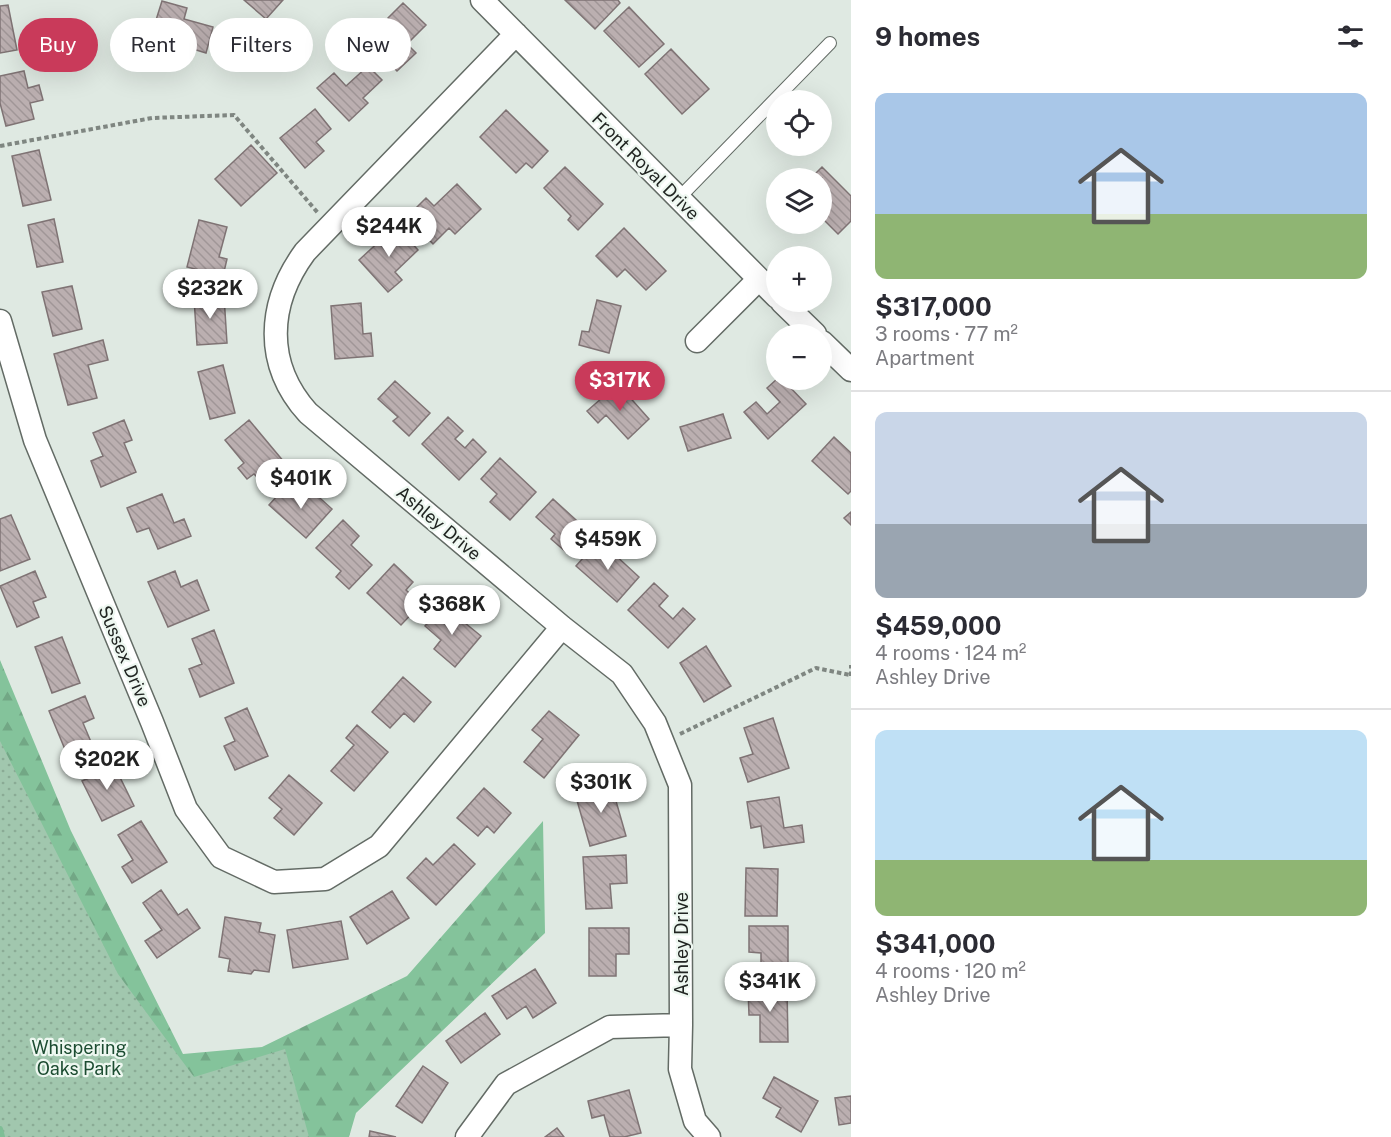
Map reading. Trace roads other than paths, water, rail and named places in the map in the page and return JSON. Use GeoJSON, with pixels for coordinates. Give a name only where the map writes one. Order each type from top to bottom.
{"type":"FeatureCollection","features":[{"type":"Feature","properties":{"kind":"street","name":"Front Royal Drive"},"geometry":{"type":"LineString","coordinates":[[482,0],[766,286]]}},
{"type":"Feature","properties":{"kind":"street","name":"Ashley Drive"},"geometry":{"type":"LineString","coordinates":[[516,34],[329,226],[298,261],[277,313],[275,345],[284,377],[294,396],[308,413],[562,627],[622,674],[655,723],[680,785],[680,1069],[695,1121],[709,1137]]}},
{"type":"Feature","properties":{"kind":"street"},"geometry":{"type":"LineString","coordinates":[[697,342],[759,279]]}},
{"type":"Feature","properties":{"kind":"street"},"geometry":{"type":"LineString","coordinates":[[792,312],[805,324]]}},
{"type":"Feature","properties":{"kind":"street","name":"Sussex Drive"},"geometry":{"type":"LineString","coordinates":[[0,321],[35,440],[186,809],[221,857],[274,882],[325,879],[379,846],[562,627]]}},
{"type":"Feature","properties":{"kind":"street"},"geometry":{"type":"LineString","coordinates":[[832,352],[851,370]]}},
{"type":"Feature","properties":{"kind":"street"},"geometry":{"type":"LineString","coordinates":[[467,1137],[506,1084],[610,1027],[681,1025]]}},
{"type":"Feature","properties":{"kind":"lane"},"geometry":{"type":"LineString","coordinates":[[679,198],[830,43]]}},
{"type":"Feature","properties":{"kind":"waterway"},"geometry":{"type":"LineString","coordinates":[[0,1129],[2,1137]]}},
{"type":"Feature","properties":{"kind":"park label","name":"Whispering Oaks Park"},"geometry":{"type":"Point","coordinates":[79,1057]}}]}
